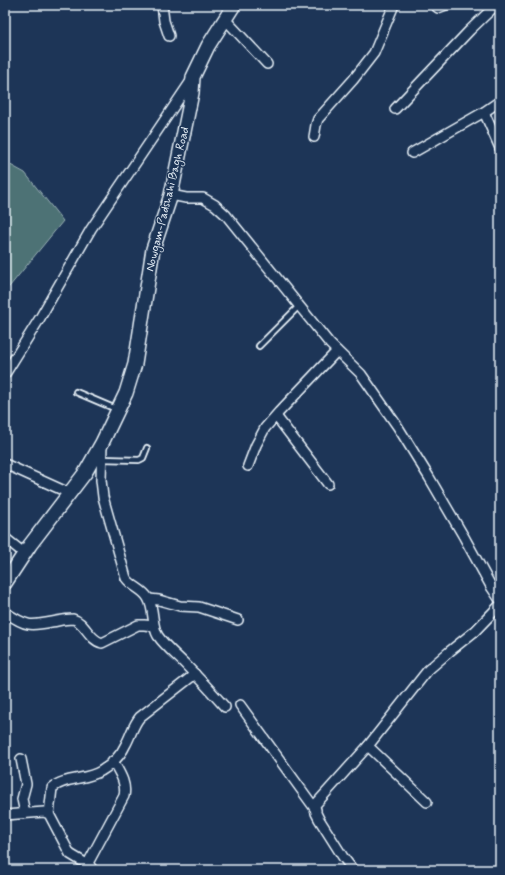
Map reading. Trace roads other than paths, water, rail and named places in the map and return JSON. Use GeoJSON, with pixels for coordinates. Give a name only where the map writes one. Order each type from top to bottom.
{"type":"FeatureCollection","features":[{"type":"Feature","properties":{"kind":"main road","name":"Nowgam-Padshahi Bagh Road"},"geometry":{"type":"LineString","coordinates":[[5,582],[85,473],[102,443],[126,393],[135,364],[152,249],[171,195],[192,93],[193,77],[208,46],[234,5]]}},
{"type":"Feature","properties":{"kind":"street"},"geometry":{"type":"LineString","coordinates":[[162,5],[164,21],[169,36]]}},
{"type":"Feature","properties":{"kind":"street"},"geometry":{"type":"LineString","coordinates":[[314,138],[318,119],[353,80],[374,52],[394,5]]}},
{"type":"Feature","properties":{"kind":"street"},"geometry":{"type":"LineString","coordinates":[[434,5],[438,8],[446,5]]}},
{"type":"Feature","properties":{"kind":"street"},"geometry":{"type":"LineString","coordinates":[[395,109],[470,30],[496,5]]}},
{"type":"Feature","properties":{"kind":"street"},"geometry":{"type":"LineString","coordinates":[[225,19],[267,64]]}},
{"type":"Feature","properties":{"kind":"street"},"geometry":{"type":"LineString","coordinates":[[5,374],[40,318],[91,229],[193,77]]}},
{"type":"Feature","properties":{"kind":"street"},"geometry":{"type":"LineString","coordinates":[[412,153],[484,112],[500,101]]}},
{"type":"Feature","properties":{"kind":"street"},"geometry":{"type":"LineString","coordinates":[[484,112],[500,148]]}},
{"type":"Feature","properties":{"kind":"street"},"geometry":{"type":"LineString","coordinates":[[171,195],[186,198],[203,198],[215,205],[226,215],[337,351],[361,374],[398,427],[437,490],[500,600]]}},
{"type":"Feature","properties":{"kind":"street"},"geometry":{"type":"LineString","coordinates":[[248,466],[256,445],[265,428],[337,351]]}},
{"type":"Feature","properties":{"kind":"street"},"geometry":{"type":"LineString","coordinates":[[276,416],[328,484]]}},
{"type":"Feature","properties":{"kind":"street"},"geometry":{"type":"LineString","coordinates":[[102,443],[101,480],[103,497],[125,573],[130,584],[145,594],[149,599],[154,626],[163,642],[225,707]]}},
{"type":"Feature","properties":{"kind":"street"},"geometry":{"type":"LineString","coordinates":[[5,464],[69,493]]}},
{"type":"Feature","properties":{"kind":"street"},"geometry":{"type":"LineString","coordinates":[[5,538],[25,554]]}},
{"type":"Feature","properties":{"kind":"street"},"geometry":{"type":"LineString","coordinates":[[149,599],[159,600],[180,606],[199,606],[238,620]]}},
{"type":"Feature","properties":{"kind":"street"},"geometry":{"type":"LineString","coordinates":[[316,810],[315,806],[317,803],[368,746],[428,670],[450,650],[475,631],[500,604]]}},
{"type":"Feature","properties":{"kind":"street"},"geometry":{"type":"LineString","coordinates":[[5,612],[19,622],[30,626],[73,620],[80,623],[96,641],[102,643],[138,625],[144,624],[154,626]]}},
{"type":"Feature","properties":{"kind":"street"},"geometry":{"type":"LineString","coordinates":[[113,760],[124,783],[124,796],[90,867],[70,854],[49,814],[50,792],[52,788],[54,786],[97,774],[123,750],[140,717],[195,674]]}},
{"type":"Feature","properties":{"kind":"street"},"geometry":{"type":"LineString","coordinates":[[240,704],[316,810],[319,819],[353,870]]}},
{"type":"Feature","properties":{"kind":"street"},"geometry":{"type":"LineString","coordinates":[[368,746],[427,802]]}},
{"type":"Feature","properties":{"kind":"street"},"geometry":{"type":"LineString","coordinates":[[21,759],[26,784],[22,799],[25,813]]}},
{"type":"Feature","properties":{"kind":"street"},"geometry":{"type":"LineString","coordinates":[[5,815],[44,812],[49,814]]}},
{"type":"Feature","properties":{"kind":"lane"},"geometry":{"type":"LineString","coordinates":[[259,346],[299,306]]}},
{"type":"Feature","properties":{"kind":"lane"},"geometry":{"type":"LineString","coordinates":[[76,392],[118,409]]}},
{"type":"Feature","properties":{"kind":"lane"},"geometry":{"type":"LineString","coordinates":[[102,459],[139,460],[143,458],[147,448]]}}]}
